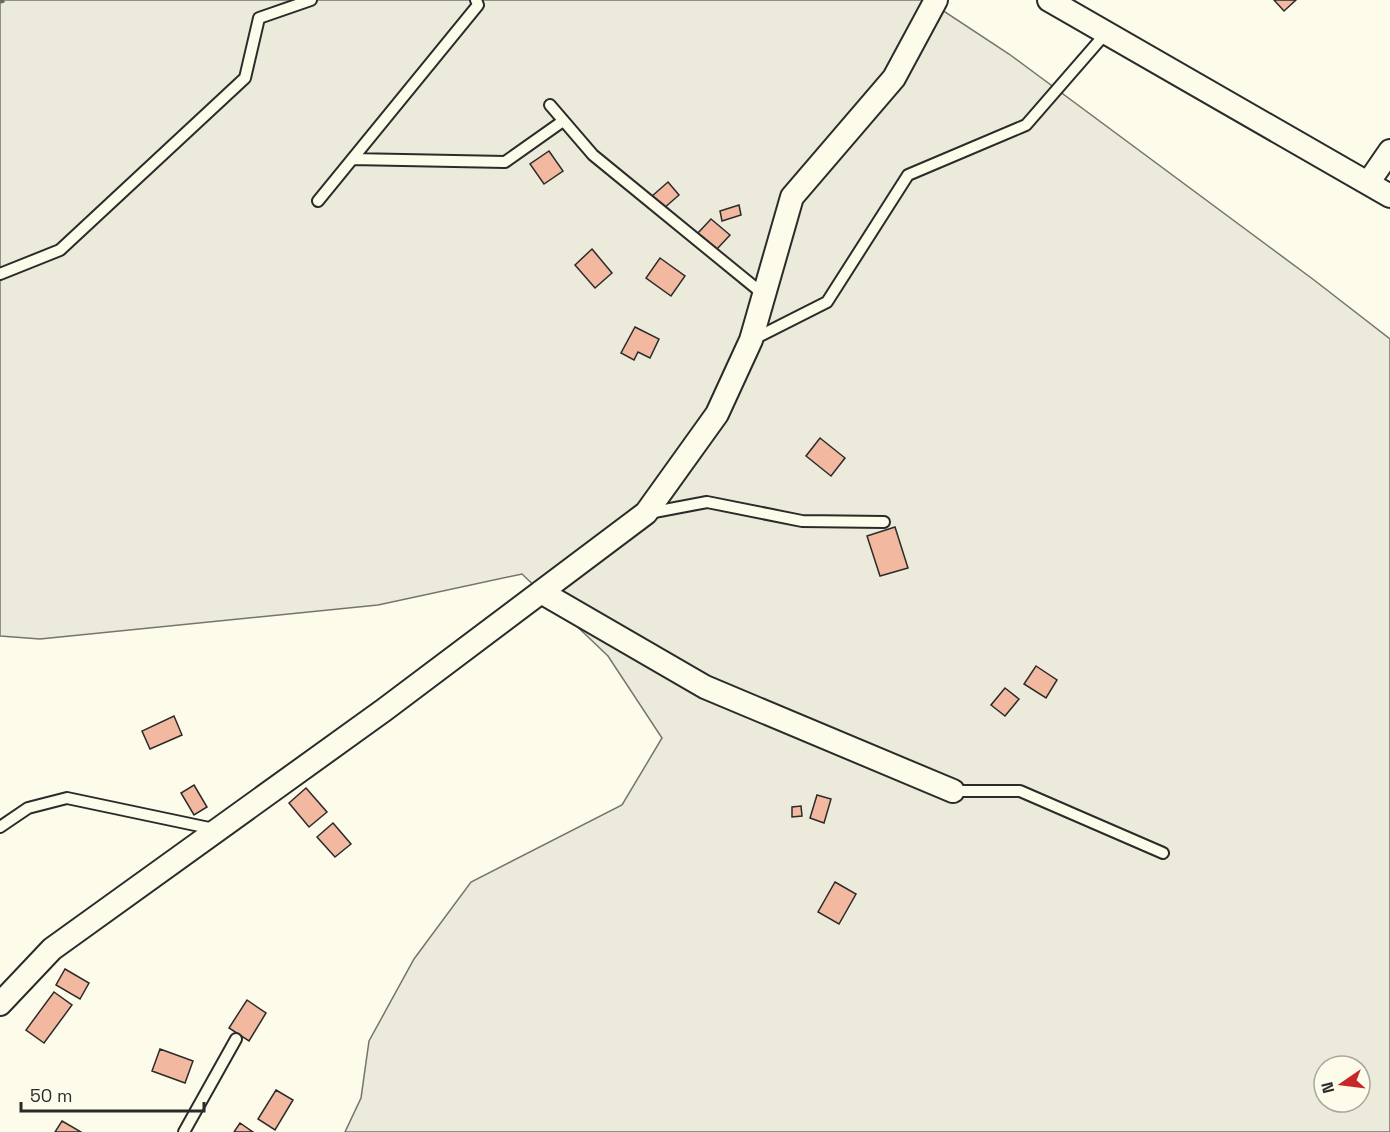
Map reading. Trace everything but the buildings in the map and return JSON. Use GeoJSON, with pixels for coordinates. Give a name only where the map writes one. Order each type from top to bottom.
{"type":"FeatureCollection","features":[{"type":"Feature","properties":{"kind":"street"},"geometry":{"type":"LineString","coordinates":[[0,1004],[52,949],[384,710],[646,513],[717,414],[751,340],[792,197],[894,78],[936,0]]}},
{"type":"Feature","properties":{"kind":"street"},"geometry":{"type":"LineString","coordinates":[[1049,0],[1390,196]]}},
{"type":"Feature","properties":{"kind":"street"},"geometry":{"type":"LineString","coordinates":[[1368,183],[1390,151]]}},
{"type":"Feature","properties":{"kind":"street"},"geometry":{"type":"LineString","coordinates":[[541,592],[705,687],[953,791]]}},
{"type":"Feature","properties":{"kind":"lane"},"geometry":{"type":"LineString","coordinates":[[0,274],[60,250],[245,78],[259,18],[311,0]]}},
{"type":"Feature","properties":{"kind":"lane"},"geometry":{"type":"LineString","coordinates":[[318,201],[478,5],[476,0]]}},
{"type":"Feature","properties":{"kind":"lane"},"geometry":{"type":"LineString","coordinates":[[751,340],[827,302],[908,175],[1026,125],[1106,33]]}},
{"type":"Feature","properties":{"kind":"lane"},"geometry":{"type":"LineString","coordinates":[[550,105],[593,155],[763,294]]}},
{"type":"Feature","properties":{"kind":"lane"},"geometry":{"type":"LineString","coordinates":[[352,159],[505,162],[563,120]]}},
{"type":"Feature","properties":{"kind":"lane"},"geometry":{"type":"LineString","coordinates":[[646,513],[707,502],[802,521],[884,522]]}},
{"type":"Feature","properties":{"kind":"lane"},"geometry":{"type":"LineString","coordinates":[[953,791],[1020,791],[1163,853]]}},
{"type":"Feature","properties":{"kind":"lane"},"geometry":{"type":"LineString","coordinates":[[0,827],[28,808],[67,798],[217,830]]}},
{"type":"Feature","properties":{"kind":"lane"},"geometry":{"type":"LineString","coordinates":[[184,1132],[236,1039]]}},
{"type":"Feature","properties":{"kind":"path"},"geometry":{"type":"LineString","coordinates":[[0,2],[5,0]]}},
{"type":"Feature","properties":{"kind":"shaded area"},"geometry":{"type":"Polygon","coordinates":[[[0,0],[927,0],[1009,54],[1390,339],[1390,1132],[345,1132],[361,1098],[369,1041],[414,959],[471,882],[622,805],[662,738],[608,656],[522,574],[378,605],[40,639],[0,636],[0,0]]]}}]}
